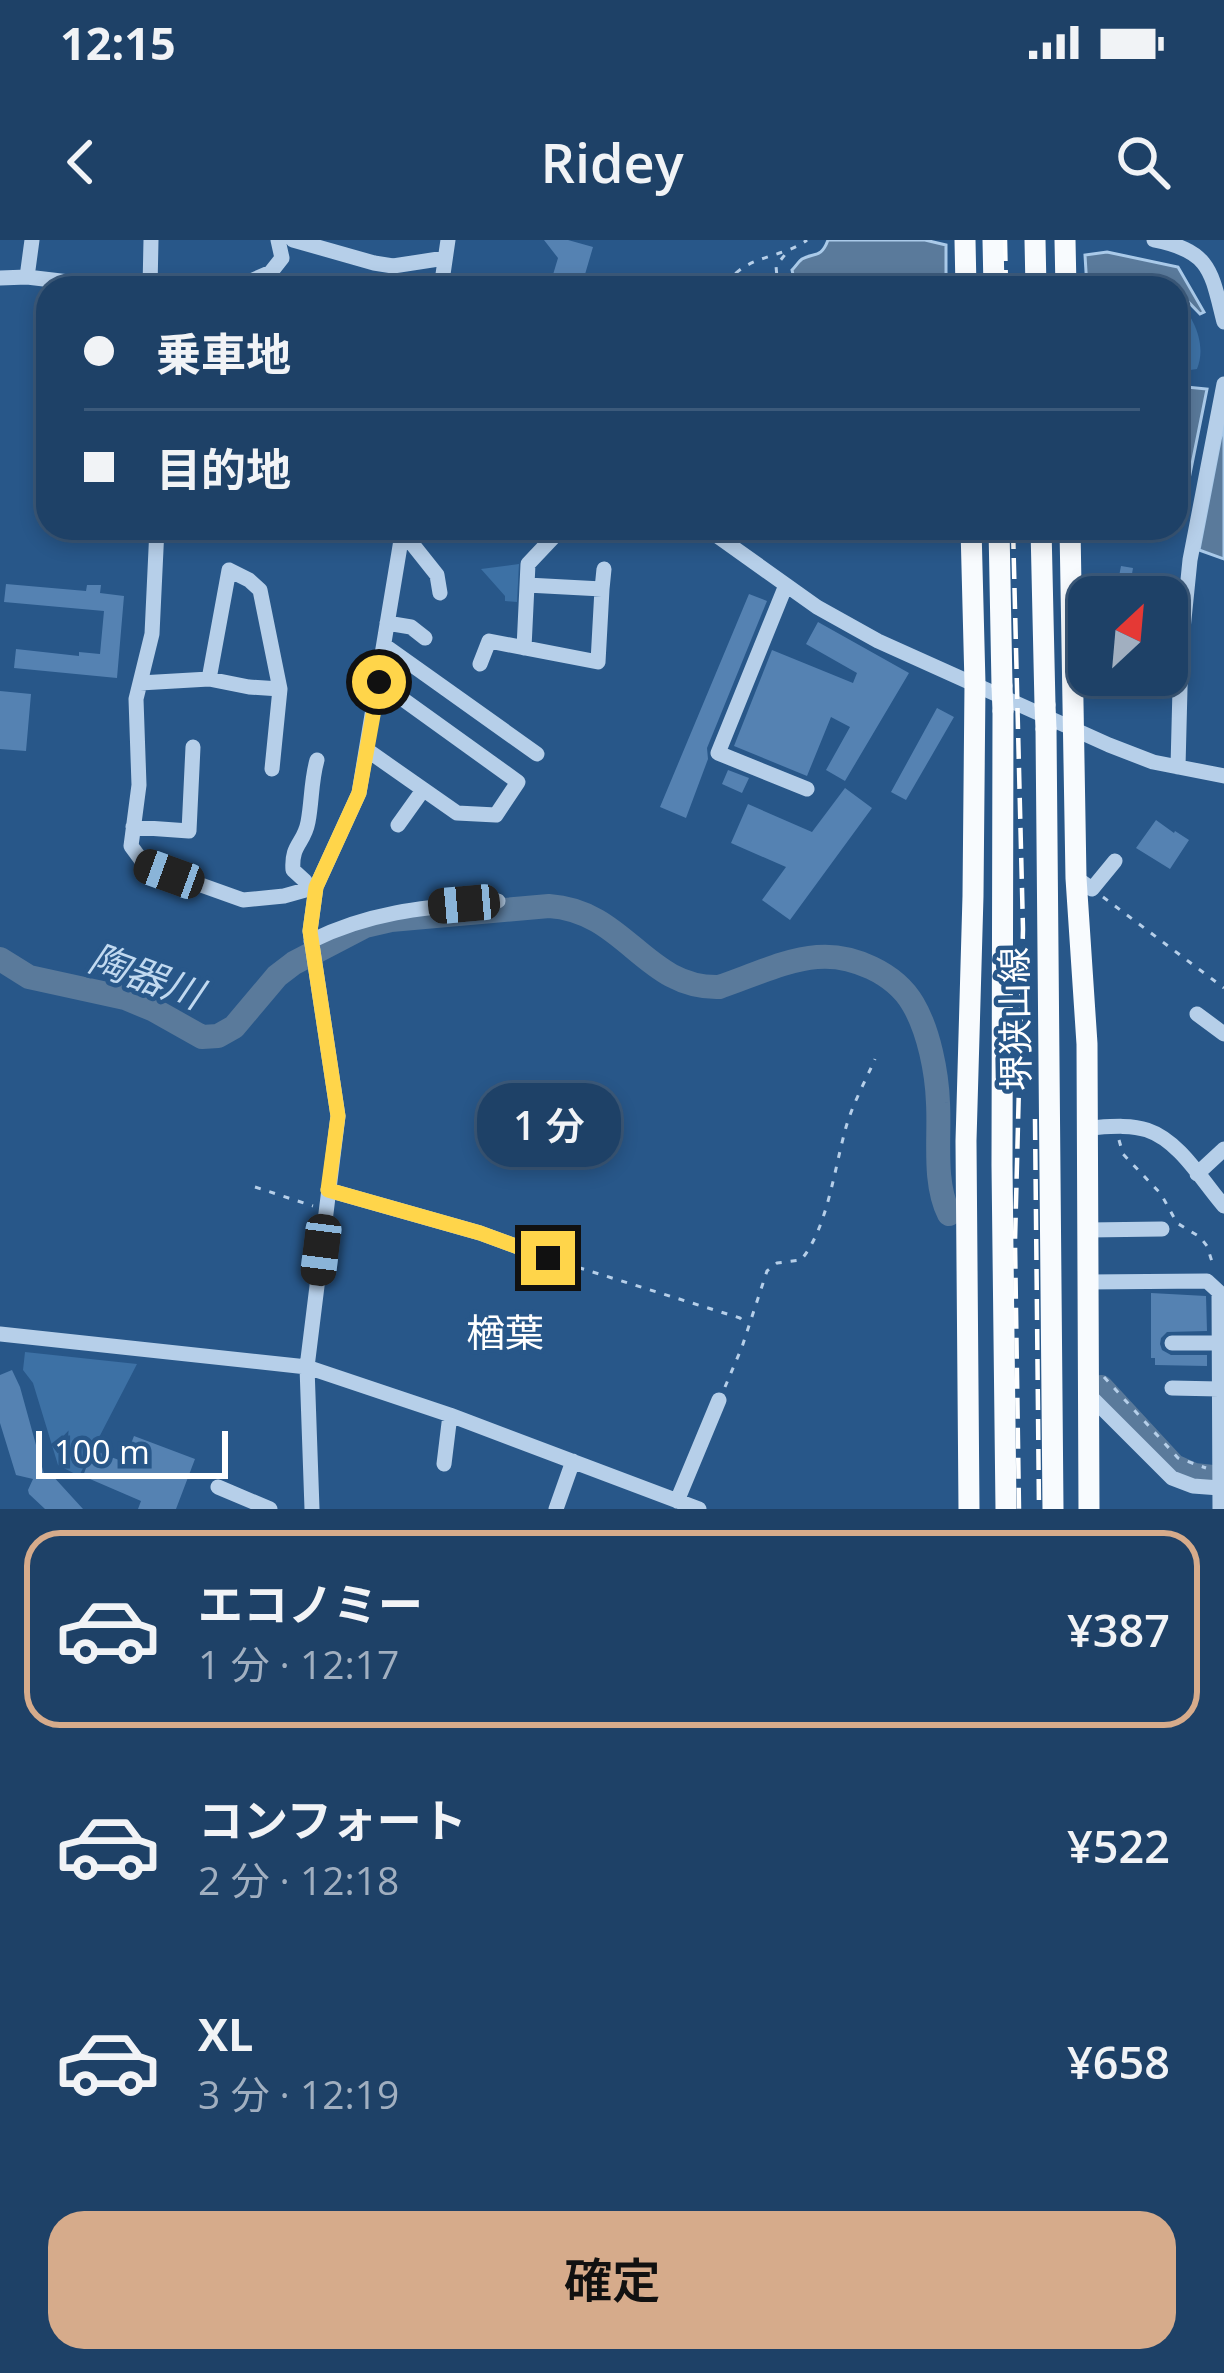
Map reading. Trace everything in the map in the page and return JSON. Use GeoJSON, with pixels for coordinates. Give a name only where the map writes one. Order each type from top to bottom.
{"type":"FeatureCollection","features":[{"type":"Feature","properties":{"kind":"main road"},"geometry":{"type":"LineString","coordinates":[[965,240],[966,276]]}},
{"type":"Feature","properties":{"kind":"main road"},"geometry":{"type":"LineString","coordinates":[[993,240],[994,276]]}},
{"type":"Feature","properties":{"kind":"main road"},"geometry":{"type":"LineString","coordinates":[[1035,240],[1036,276]]}},
{"type":"Feature","properties":{"kind":"main road"},"geometry":{"type":"LineString","coordinates":[[1065,240],[1066,276]]}},
{"type":"Feature","properties":{"kind":"main road"},"geometry":{"type":"LineString","coordinates":[[969,1509],[966,1142],[975,684],[971,540]]}},
{"type":"Feature","properties":{"kind":"main road","name":"堺狭山線"},"geometry":{"type":"LineString","coordinates":[[999,540],[1006,1509]]}},
{"type":"Feature","properties":{"kind":"main road","name":"堺狭山線"},"geometry":{"type":"LineString","coordinates":[[1041,540],[1053,1509]]}},
{"type":"Feature","properties":{"kind":"main road"},"geometry":{"type":"LineString","coordinates":[[1070,540],[1073,728],[1084,884],[1089,1509]]}},
{"type":"Feature","properties":{"kind":"street"},"geometry":{"type":"LineString","coordinates":[[28,278],[32,240]]}},
{"type":"Feature","properties":{"kind":"street"},"geometry":{"type":"LineString","coordinates":[[150,276],[151,240]]}},
{"type":"Feature","properties":{"kind":"street"},"geometry":{"type":"LineString","coordinates":[[262,276],[282,258],[278,240]]}},
{"type":"Feature","properties":{"kind":"street"},"geometry":{"type":"LineString","coordinates":[[293,240],[393,266],[447,249]]}},
{"type":"Feature","properties":{"kind":"street"},"geometry":{"type":"LineString","coordinates":[[1154,240],[1198,255],[1212,275],[1224,322]]}},
{"type":"Feature","properties":{"kind":"street"},"geometry":{"type":"LineString","coordinates":[[0,278],[36,279]]}},
{"type":"Feature","properties":{"kind":"street"},"geometry":{"type":"LineString","coordinates":[[1178,767],[1181,649],[1190,560],[1224,384]]}},
{"type":"Feature","properties":{"kind":"street"},"geometry":{"type":"LineString","coordinates":[[156,540],[152,634],[136,699],[139,784],[131,846],[145,865],[243,899],[311,888]]}},
{"type":"Feature","properties":{"kind":"street"},"geometry":{"type":"LineString","coordinates":[[312,1509],[307,1366],[338,1116],[312,949],[311,888],[359,793],[400,540]]}},
{"type":"Feature","properties":{"kind":"street"},"geometry":{"type":"LineString","coordinates":[[410,540],[436,575],[440,593]]}},
{"type":"Feature","properties":{"kind":"street"},"geometry":{"type":"LineString","coordinates":[[524,648],[528,564],[551,540]]}},
{"type":"Feature","properties":{"kind":"street"},"geometry":{"type":"LineString","coordinates":[[723,540],[817,607],[878,641],[1153,762],[1224,776]]}},
{"type":"Feature","properties":{"kind":"street"},"geometry":{"type":"LineString","coordinates":[[480,664],[489,640],[598,662],[604,569]]}},
{"type":"Feature","properties":{"kind":"street"},"geometry":{"type":"LineString","coordinates":[[208,679],[229,570],[260,590],[280,689],[272,769]]}},
{"type":"Feature","properties":{"kind":"street"},"geometry":{"type":"LineString","coordinates":[[786,585],[718,753],[807,788]]}},
{"type":"Feature","properties":{"kind":"street"},"geometry":{"type":"LineString","coordinates":[[526,586],[602,589]]}},
{"type":"Feature","properties":{"kind":"street"},"geometry":{"type":"LineString","coordinates":[[387,623],[411,627],[425,638]]}},
{"type":"Feature","properties":{"kind":"street"},"geometry":{"type":"LineString","coordinates":[[384,645],[537,754]]}},
{"type":"Feature","properties":{"kind":"street"},"geometry":{"type":"LineString","coordinates":[[140,683],[208,679],[280,689]]}},
{"type":"Feature","properties":{"kind":"street"},"geometry":{"type":"LineString","coordinates":[[367,750],[457,813],[496,815],[518,782],[379,682]]}},
{"type":"Feature","properties":{"kind":"street"},"geometry":{"type":"LineString","coordinates":[[133,827],[189,831],[193,747]]}},
{"type":"Feature","properties":{"kind":"street"},"geometry":{"type":"LineString","coordinates":[[311,888],[293,870],[292,854],[308,829],[316,760]]}},
{"type":"Feature","properties":{"kind":"street"},"geometry":{"type":"LineString","coordinates":[[398,825],[423,790]]}},
{"type":"Feature","properties":{"kind":"street"},"geometry":{"type":"LineString","coordinates":[[1084,884],[1115,861]]}},
{"type":"Feature","properties":{"kind":"street"},"geometry":{"type":"LineString","coordinates":[[312,949],[334,929],[396,910],[498,901]]}},
{"type":"Feature","properties":{"kind":"street"},"geometry":{"type":"LineString","coordinates":[[1197,1014],[1224,1034]]}},
{"type":"Feature","properties":{"kind":"street"},"geometry":{"type":"LineString","coordinates":[[1088,1128],[1143,1128],[1160,1136],[1174,1146],[1224,1207]]}},
{"type":"Feature","properties":{"kind":"street"},"geometry":{"type":"LineString","coordinates":[[1197,1174],[1224,1149]]}},
{"type":"Feature","properties":{"kind":"street"},"geometry":{"type":"LineString","coordinates":[[328,1190],[480,1233],[548,1258]]}},
{"type":"Feature","properties":{"kind":"street"},"geometry":{"type":"LineString","coordinates":[[1088,1230],[1162,1229]]}},
{"type":"Feature","properties":{"kind":"street"},"geometry":{"type":"LineString","coordinates":[[1088,1282],[1208,1282],[1219,1292],[1220,1509]]}},
{"type":"Feature","properties":{"kind":"street"},"geometry":{"type":"LineString","coordinates":[[0,1334],[307,1366],[699,1509]]}},
{"type":"Feature","properties":{"kind":"street"},"geometry":{"type":"LineString","coordinates":[[1172,1343],[1219,1343]]}},
{"type":"Feature","properties":{"kind":"street"},"geometry":{"type":"LineString","coordinates":[[1172,1388],[1219,1389]]}},
{"type":"Feature","properties":{"kind":"street"},"geometry":{"type":"LineString","coordinates":[[1088,1394],[1172,1478],[1193,1486],[1220,1478]]}},
{"type":"Feature","properties":{"kind":"street"},"geometry":{"type":"LineString","coordinates":[[676,1501],[719,1400]]}},
{"type":"Feature","properties":{"kind":"street"},"geometry":{"type":"LineString","coordinates":[[444,1464],[450,1415]]}},
{"type":"Feature","properties":{"kind":"street"},"geometry":{"type":"LineString","coordinates":[[556,1509],[573,1461]]}},
{"type":"Feature","properties":{"kind":"street"},"geometry":{"type":"LineString","coordinates":[[218,1487],[270,1509]]}},
{"type":"Feature","properties":{"kind":"path"},"geometry":{"type":"LineString","coordinates":[[736,276],[746,264],[808,240]]}},
{"type":"Feature","properties":{"kind":"path"},"geometry":{"type":"LineString","coordinates":[[777,276],[776,266],[788,251]]}},
{"type":"Feature","properties":{"kind":"path"},"geometry":{"type":"LineString","coordinates":[[1084,884],[1224,988]]}},
{"type":"Feature","properties":{"kind":"path"},"geometry":{"type":"LineString","coordinates":[[719,1400],[767,1271],[777,1263],[801,1260],[811,1248],[845,1128],[874,1059]]}},
{"type":"Feature","properties":{"kind":"path"},"geometry":{"type":"LineString","coordinates":[[1114,1127],[1124,1154],[1161,1194],[1177,1223],[1200,1237],[1222,1275]]}},
{"type":"Feature","properties":{"kind":"path"},"geometry":{"type":"LineString","coordinates":[[255,1187],[326,1211]]}},
{"type":"Feature","properties":{"kind":"path"},"geometry":{"type":"LineString","coordinates":[[548,1258],[740,1318],[748,1327]]}},
{"type":"Feature","properties":{"kind":"path"},"geometry":{"type":"LineString","coordinates":[[1099,1371],[1178,1458],[1220,1478]]}},
{"type":"Feature","properties":{"kind":"shaded area"},"geometry":{"type":"Polygon","coordinates":[[[828,240],[925,240],[946,245],[946,276],[793,276],[792,270],[802,259],[820,253],[828,240]]]}},
{"type":"Feature","properties":{"kind":"shaded area"},"geometry":{"type":"Polygon","coordinates":[[[1107,252],[1178,267],[1183,276],[1086,276],[1085,255],[1107,252]]]}},
{"type":"Feature","properties":{"kind":"shaded area"},"geometry":{"type":"Polygon","coordinates":[[[1188,284],[1204,312],[1200,314],[1188,302],[1188,284]]]}},
{"type":"Feature","properties":{"kind":"shaded area"},"geometry":{"type":"Polygon","coordinates":[[[1188,314],[1197,331],[1197,369],[1188,370],[1188,314]]]}},
{"type":"Feature","properties":{"kind":"shaded area"},"geometry":{"type":"Polygon","coordinates":[[[1188,387],[1207,389],[1188,484],[1188,387]]]}},
{"type":"Feature","properties":{"kind":"shaded area"},"geometry":{"type":"Polygon","coordinates":[[[1224,420],[1224,559],[1199,550],[1224,420]]]}},
{"type":"Feature","properties":{"kind":"shaded area"},"geometry":{"type":"Polygon","coordinates":[[[519,564],[517,602],[505,601],[481,569],[519,564]]]}},
{"type":"Feature","properties":{"kind":"shaded area"},"geometry":{"type":"Polygon","coordinates":[[[25,1352],[137,1364],[79,1476],[58,1465],[33,1383],[23,1370],[25,1352]]]}},
{"type":"Feature","properties":{"kind":"building"},"geometry":{"type":"Polygon","coordinates":[[[544,240],[593,247],[585,276],[553,276],[558,258],[544,240]]]}},
{"type":"Feature","properties":{"kind":"building"},"geometry":{"type":"Polygon","coordinates":[[[1121,566],[1133,568],[1132,576],[1119,576],[1121,566]]]}},
{"type":"Feature","properties":{"kind":"building"},"geometry":{"type":"Polygon","coordinates":[[[6,584],[86,591],[87,585],[101,585],[100,593],[124,596],[117,678],[14,668],[16,649],[100,654],[104,611],[4,602],[6,584]]]}},
{"type":"Feature","properties":{"kind":"building"},"geometry":{"type":"Polygon","coordinates":[[[749,594],[767,601],[707,748],[708,759],[686,818],[660,807],[749,594]]]}},
{"type":"Feature","properties":{"kind":"building"},"geometry":{"type":"Polygon","coordinates":[[[818,622],[909,673],[845,781],[826,770],[850,727],[831,717],[807,776],[734,746],[772,650],[853,683],[857,673],[806,644],[818,622]]]}},
{"type":"Feature","properties":{"kind":"building"},"geometry":{"type":"Polygon","coordinates":[[[0,691],[31,694],[26,751],[0,749],[0,691]]]}},
{"type":"Feature","properties":{"kind":"building"},"geometry":{"type":"Polygon","coordinates":[[[937,708],[954,717],[906,800],[891,792],[937,708]]]}},
{"type":"Feature","properties":{"kind":"building"},"geometry":{"type":"Polygon","coordinates":[[[728,770],[749,778],[742,793],[722,784],[728,770]]]}},
{"type":"Feature","properties":{"kind":"building"},"geometry":{"type":"Polygon","coordinates":[[[845,788],[872,808],[790,920],[762,900],[786,867],[731,843],[748,804],[812,832],[845,788]]]}},
{"type":"Feature","properties":{"kind":"building"},"geometry":{"type":"Polygon","coordinates":[[[1156,820],[1189,840],[1170,869],[1136,848],[1156,820]]]}},
{"type":"Feature","properties":{"kind":"building"},"geometry":{"type":"Polygon","coordinates":[[[1151,1293],[1206,1296],[1207,1331],[1167,1332],[1160,1344],[1171,1355],[1207,1355],[1207,1366],[1155,1365],[1151,1358],[1151,1293]]]}},
{"type":"Feature","properties":{"kind":"building"},"geometry":{"type":"Polygon","coordinates":[[[12,1370],[44,1474],[51,1474],[83,1509],[45,1509],[29,1494],[33,1479],[16,1475],[0,1423],[0,1375],[12,1370]]]}},
{"type":"Feature","properties":{"kind":"building"},"geometry":{"type":"Polygon","coordinates":[[[134,1436],[195,1459],[176,1509],[138,1509],[141,1501],[83,1476],[93,1450],[124,1462],[134,1436]]]}},
{"type":"Feature","properties":{"kind":"waterway","name":"陶器川"},"geometry":{"type":"LineString","coordinates":[[0,959],[29,977],[125,998],[202,1037],[218,1036],[234,1027],[294,963],[365,926],[391,920],[549,906],[575,911],[598,921],[672,976],[719,987],[805,958],[858,962],[895,983],[924,1027],[936,1079],[939,1174],[949,1214]]}},
{"type":"Feature","properties":{"kind":"waterway","name":"陶器川"},"geometry":{"type":"LineString","coordinates":[[1101,1387],[1174,1466],[1194,1475],[1224,1478]]}},
{"type":"Feature","properties":{"kind":"railway"},"geometry":{"type":"LineString","coordinates":[[1005,240],[1006,276]]}},
{"type":"Feature","properties":{"kind":"railway"},"geometry":{"type":"LineString","coordinates":[[1013,540],[1023,929],[1015,1242],[1019,1509]]}},
{"type":"Feature","properties":{"kind":"railway"},"geometry":{"type":"LineString","coordinates":[[1035,1119],[1039,1509]]}},
{"type":"Feature","properties":{"kind":"district","name":"楢葉"},"geometry":{"type":"Point","coordinates":[505,1333]}},
{"type":"Feature","properties":{"kind":"route"},"geometry":{"type":"LineString","coordinates":[[379,682],[359,793],[316,887],[310,931],[338,1116],[328,1190],[480,1233],[548,1258]]}}]}
